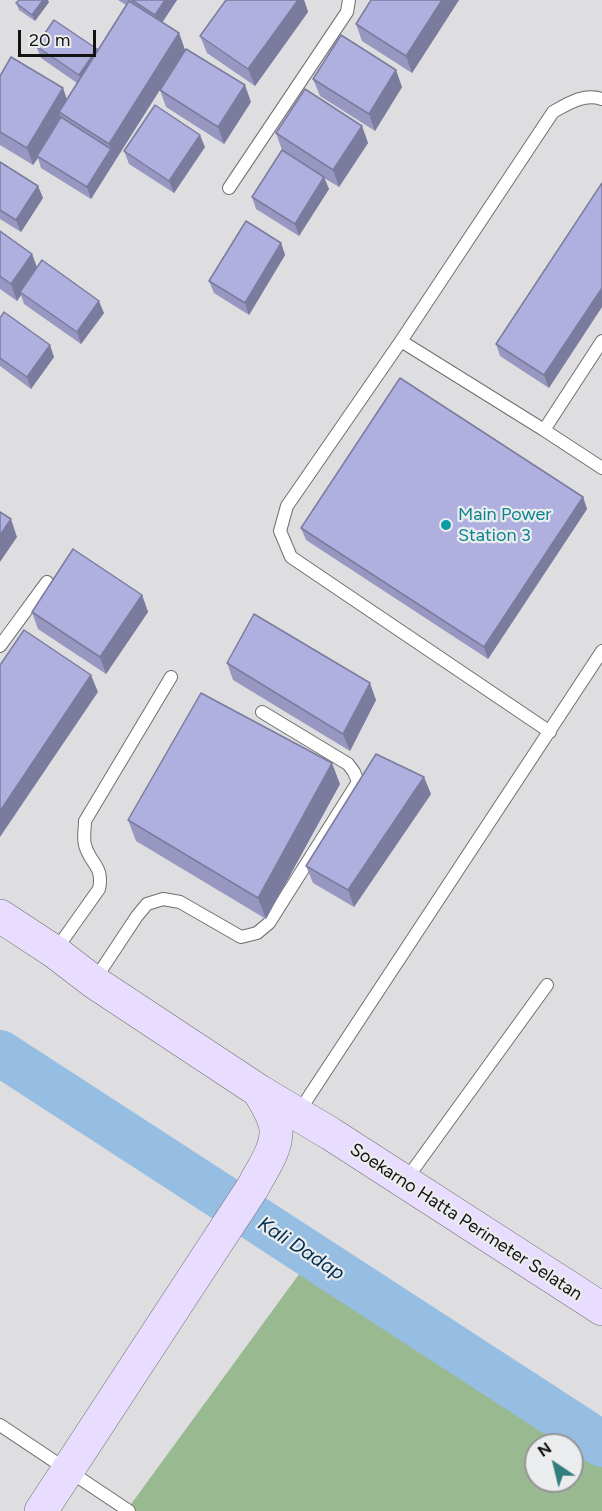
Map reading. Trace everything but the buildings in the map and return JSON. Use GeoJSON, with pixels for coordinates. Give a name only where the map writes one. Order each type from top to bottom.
{"type":"FeatureCollection","features":[{"type":"Feature","properties":{"kind":"main road"},"geometry":{"type":"LineString","coordinates":[[0,916],[55,952],[94,982],[259,1090],[270,1111],[276,1130],[272,1151],[253,1187],[70,1470],[41,1511]]}},
{"type":"Feature","properties":{"kind":"main road","name":"Soekarno Hatta Perimeter Selatan"},"geometry":{"type":"LineString","coordinates":[[259,1090],[602,1309]]}},
{"type":"Feature","properties":{"kind":"lane"},"geometry":{"type":"LineString","coordinates":[[229,188],[348,12],[349,0]]}},
{"type":"Feature","properties":{"kind":"lane"},"geometry":{"type":"LineString","coordinates":[[550,732],[291,556],[280,531],[286,506],[401,340],[553,112],[576,99],[602,99]]}},
{"type":"Feature","properties":{"kind":"lane"},"geometry":{"type":"LineString","coordinates":[[401,340],[602,468]]}},
{"type":"Feature","properties":{"kind":"lane"},"geometry":{"type":"LineString","coordinates":[[544,430],[602,341]]}},
{"type":"Feature","properties":{"kind":"lane"},"geometry":{"type":"LineString","coordinates":[[0,646],[47,582]]}},
{"type":"Feature","properties":{"kind":"lane"},"geometry":{"type":"LineString","coordinates":[[297,1114],[602,651]]}},
{"type":"Feature","properties":{"kind":"lane"},"geometry":{"type":"LineString","coordinates":[[55,952],[99,889],[100,872],[84,845],[85,821],[171,677]]}},
{"type":"Feature","properties":{"kind":"lane"},"geometry":{"type":"LineString","coordinates":[[94,982],[137,916],[147,904],[163,899],[180,902],[241,937],[257,933],[269,923],[358,782],[348,764],[262,712]]}},
{"type":"Feature","properties":{"kind":"lane"},"geometry":{"type":"LineString","coordinates":[[404,1182],[548,985]]}},
{"type":"Feature","properties":{"kind":"lane"},"geometry":{"type":"LineString","coordinates":[[0,1425],[129,1511]]}},
{"type":"Feature","properties":{"kind":"green space"},"geometry":{"type":"Polygon","coordinates":[[[305,1266],[563,1433],[524,1433],[524,1493],[584,1493],[584,1446],[602,1458],[602,1511],[126,1511],[305,1266]]]}},
{"type":"Feature","properties":{"kind":"waterway","name":"Kali Dadap"},"geometry":{"type":"LineString","coordinates":[[0,1053],[602,1444]]}},
{"type":"Feature","properties":{"kind":"place","name":"Main Power Station 3"},"geometry":{"type":"Point","coordinates":[446,525]}}]}
